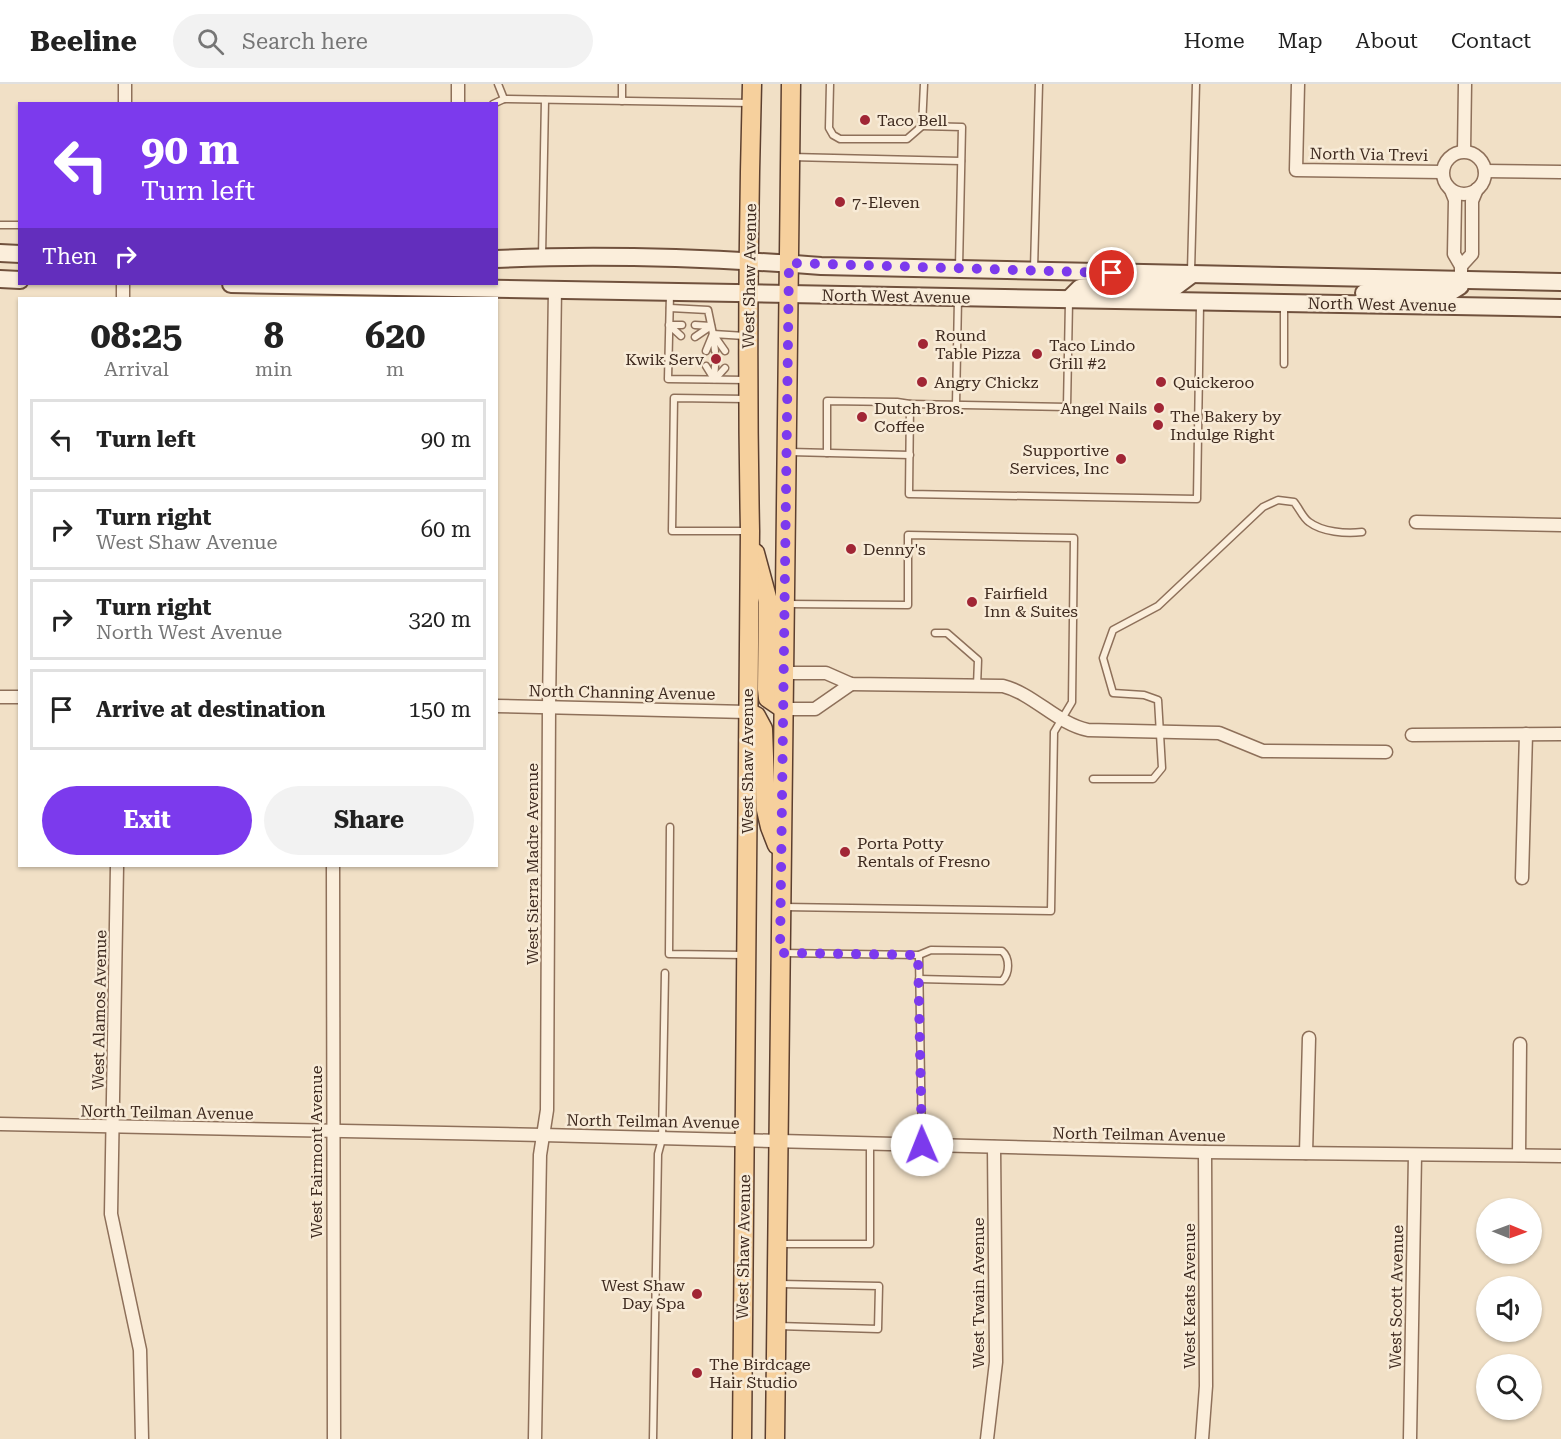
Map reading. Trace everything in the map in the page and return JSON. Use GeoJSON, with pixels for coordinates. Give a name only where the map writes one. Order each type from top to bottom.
{"type":"FeatureCollection","features":[{"type":"Feature","properties":{"kind":"main road","name":"West Shaw Avenue"},"geometry":{"type":"LineString","coordinates":[[742,1439],[750,531],[747,380],[752,84]]}},
{"type":"Feature","properties":{"kind":"main road","name":"West Shaw Avenue"},"geometry":{"type":"LineString","coordinates":[[775,1439],[791,84]]}},
{"type":"Feature","properties":{"kind":"main road"},"geometry":{"type":"LineString","coordinates":[[0,253],[18,254]]}},
{"type":"Feature","properties":{"kind":"main road","name":"North West Avenue"},"geometry":{"type":"LineString","coordinates":[[498,259],[542,257],[748,261],[1191,275],[1461,273],[1561,282]]}},
{"type":"Feature","properties":{"kind":"main road"},"geometry":{"type":"LineString","coordinates":[[1316,302],[1367,292],[1449,292],[1460,286],[1461,273]]}},
{"type":"Feature","properties":{"kind":"main road"},"geometry":{"type":"LineString","coordinates":[[1069,299],[1080,288],[1175,287],[1191,275]]}},
{"type":"Feature","properties":{"kind":"main road"},"geometry":{"type":"LineString","coordinates":[[0,279],[18,280]]}},
{"type":"Feature","properties":{"kind":"main road","name":"North West Avenue"},"geometry":{"type":"LineString","coordinates":[[295,285],[339,292],[555,288],[1561,308]]}},
{"type":"Feature","properties":{"kind":"main road"},"geometry":{"type":"LineString","coordinates":[[750,531],[768,601],[768,698],[784,710]]}},
{"type":"Feature","properties":{"kind":"main road"},"geometry":{"type":"LineString","coordinates":[[747,712],[756,716],[763,729],[766,810],[781,855]]}},
{"type":"Feature","properties":{"kind":"street"},"geometry":{"type":"LineString","coordinates":[[125,84],[125,102]]}},
{"type":"Feature","properties":{"kind":"street"},"geometry":{"type":"LineString","coordinates":[[458,84],[458,102]]}},
{"type":"Feature","properties":{"kind":"street","name":"North Via Trevi"},"geometry":{"type":"LineString","coordinates":[[1298,84],[1296,170],[1442,172]]}},
{"type":"Feature","properties":{"kind":"street"},"geometry":{"type":"LineString","coordinates":[[1464,151],[1465,84]]}},
{"type":"Feature","properties":{"kind":"street"},"geometry":{"type":"LineString","coordinates":[[1464,151],[1479,157],[1485,171],[1482,184],[1472,201],[1472,254],[1461,273],[1454,254],[1455,200],[1443,179],[1442,172],[1447,159],[1452,154],[1464,151]]}},
{"type":"Feature","properties":{"kind":"street"},"geometry":{"type":"LineString","coordinates":[[1485,171],[1561,172]]}},
{"type":"Feature","properties":{"kind":"street"},"geometry":{"type":"LineString","coordinates":[[1451,190],[1464,194],[1477,189]]}},
{"type":"Feature","properties":{"kind":"street"},"geometry":{"type":"LineString","coordinates":[[1454,240],[1472,240]]}},
{"type":"Feature","properties":{"kind":"street","name":"West Sierra Madre Avenue"},"geometry":{"type":"LineString","coordinates":[[535,1439],[540,1155],[547,1110],[549,707],[555,288]]}},
{"type":"Feature","properties":{"kind":"street"},"geometry":{"type":"LineString","coordinates":[[1416,522],[1561,525]]}},
{"type":"Feature","properties":{"kind":"street"},"geometry":{"type":"LineString","coordinates":[[783,673],[826,673],[850,684],[1003,686],[1013,688],[1061,718],[1088,730],[1219,733],[1263,751],[1386,752]]}},
{"type":"Feature","properties":{"kind":"street"},"geometry":{"type":"LineString","coordinates":[[784,710],[814,710],[850,684]]}},
{"type":"Feature","properties":{"kind":"street"},"geometry":{"type":"LineString","coordinates":[[0,697],[18,697]]}},
{"type":"Feature","properties":{"kind":"street","name":"North Channing Avenue"},"geometry":{"type":"LineString","coordinates":[[498,706],[747,712]]}},
{"type":"Feature","properties":{"kind":"street"},"geometry":{"type":"LineString","coordinates":[[1522,878],[1526,734]]}},
{"type":"Feature","properties":{"kind":"street"},"geometry":{"type":"LineString","coordinates":[[1412,735],[1561,734]]}},
{"type":"Feature","properties":{"kind":"street","name":"West Alamos Avenue"},"geometry":{"type":"LineString","coordinates":[[117,867],[111,1214],[140,1350],[142,1439]]}},
{"type":"Feature","properties":{"kind":"street","name":"West Fairmont Avenue"},"geometry":{"type":"LineString","coordinates":[[333,867],[334,1439]]}},
{"type":"Feature","properties":{"kind":"street"},"geometry":{"type":"LineString","coordinates":[[1306,1153],[1309,1038]]}},
{"type":"Feature","properties":{"kind":"street"},"geometry":{"type":"LineString","coordinates":[[1519,1155],[1520,1044]]}},
{"type":"Feature","properties":{"kind":"street","name":"North Teilman Avenue"},"geometry":{"type":"LineString","coordinates":[[0,1125],[543,1135],[1205,1152],[1561,1156]]}},
{"type":"Feature","properties":{"kind":"street","name":"West Twain Avenue"},"geometry":{"type":"LineString","coordinates":[[987,1439],[996,1362],[994,1147]]}},
{"type":"Feature","properties":{"kind":"street","name":"West Keats Avenue"},"geometry":{"type":"LineString","coordinates":[[1202,1439],[1206,1386],[1205,1152]]}},
{"type":"Feature","properties":{"kind":"street","name":"West Scott Avenue"},"geometry":{"type":"LineString","coordinates":[[1410,1439],[1415,1155]]}},
{"type":"Feature","properties":{"kind":"lane"},"geometry":{"type":"LineString","coordinates":[[498,84],[504,99]]}},
{"type":"Feature","properties":{"kind":"lane"},"geometry":{"type":"LineString","coordinates":[[622,84],[622,101]]}},
{"type":"Feature","properties":{"kind":"lane"},"geometry":{"type":"LineString","coordinates":[[830,84],[829,128],[833,135],[840,138],[906,139],[922,126],[962,127],[959,269]]}},
{"type":"Feature","properties":{"kind":"lane"},"geometry":{"type":"LineString","coordinates":[[922,126],[924,84]]}},
{"type":"Feature","properties":{"kind":"lane"},"geometry":{"type":"LineString","coordinates":[[1034,269],[1039,84]]}},
{"type":"Feature","properties":{"kind":"lane"},"geometry":{"type":"LineString","coordinates":[[1191,275],[1196,84]]}},
{"type":"Feature","properties":{"kind":"lane"},"geometry":{"type":"LineString","coordinates":[[497,102],[504,99],[752,103]]}},
{"type":"Feature","properties":{"kind":"lane"},"geometry":{"type":"LineString","coordinates":[[542,257],[544,100]]}},
{"type":"Feature","properties":{"kind":"lane"},"geometry":{"type":"LineString","coordinates":[[790,157],[961,161]]}},
{"type":"Feature","properties":{"kind":"lane"},"geometry":{"type":"LineString","coordinates":[[0,225],[18,225]]}},
{"type":"Feature","properties":{"kind":"lane"},"geometry":{"type":"LineString","coordinates":[[670,291],[668,379],[747,380]]}},
{"type":"Feature","properties":{"kind":"lane"},"geometry":{"type":"LineString","coordinates":[[710,292],[708,310],[715,351]]}},
{"type":"Feature","properties":{"kind":"lane"},"geometry":{"type":"LineString","coordinates":[[956,405],[958,297]]}},
{"type":"Feature","properties":{"kind":"lane"},"geometry":{"type":"LineString","coordinates":[[827,453],[827,401],[1067,407],[1069,299]]}},
{"type":"Feature","properties":{"kind":"lane"},"geometry":{"type":"LineString","coordinates":[[910,404],[909,494],[1197,500],[1200,301]]}},
{"type":"Feature","properties":{"kind":"lane"},"geometry":{"type":"LineString","coordinates":[[1284,302],[1284,364]]}},
{"type":"Feature","properties":{"kind":"lane"},"geometry":{"type":"LineString","coordinates":[[670,308],[708,310]]}},
{"type":"Feature","properties":{"kind":"lane"},"geometry":{"type":"LineString","coordinates":[[669,325],[682,325]]}},
{"type":"Feature","properties":{"kind":"lane"},"geometry":{"type":"LineString","coordinates":[[669,325],[681,336]]}},
{"type":"Feature","properties":{"kind":"lane"},"geometry":{"type":"LineString","coordinates":[[695,325],[711,326]]}},
{"type":"Feature","properties":{"kind":"lane"},"geometry":{"type":"LineString","coordinates":[[695,337],[711,326]]}},
{"type":"Feature","properties":{"kind":"lane"},"geometry":{"type":"LineString","coordinates":[[713,334],[748,336]]}},
{"type":"Feature","properties":{"kind":"lane"},"geometry":{"type":"LineString","coordinates":[[706,351],[713,334]]}},
{"type":"Feature","properties":{"kind":"lane"},"geometry":{"type":"LineString","coordinates":[[713,334],[725,351]]}},
{"type":"Feature","properties":{"kind":"lane"},"geometry":{"type":"LineString","coordinates":[[706,366],[714,380]]}},
{"type":"Feature","properties":{"kind":"lane"},"geometry":{"type":"LineString","coordinates":[[714,380],[715,366]]}},
{"type":"Feature","properties":{"kind":"lane"},"geometry":{"type":"LineString","coordinates":[[714,380],[725,368]]}},
{"type":"Feature","properties":{"kind":"lane"},"geometry":{"type":"LineString","coordinates":[[747,399],[674,398],[672,531],[750,531]]}},
{"type":"Feature","properties":{"kind":"lane"},"geometry":{"type":"LineString","coordinates":[[786,452],[910,455]]}},
{"type":"Feature","properties":{"kind":"lane"},"geometry":{"type":"LineString","coordinates":[[1093,779],[1153,779],[1162,768],[1158,700],[1144,695],[1113,693],[1103,658],[1113,630],[1158,606],[1263,507],[1278,500],[1294,502],[1308,522],[1323,529],[1362,532]]}},
{"type":"Feature","properties":{"kind":"lane"},"geometry":{"type":"LineString","coordinates":[[780,907],[1051,911],[1054,732],[1072,702],[1074,538],[908,535],[908,605],[784,604]]}},
{"type":"Feature","properties":{"kind":"lane"},"geometry":{"type":"LineString","coordinates":[[935,633],[947,633],[978,660],[977,686]]}},
{"type":"Feature","properties":{"kind":"lane"},"geometry":{"type":"LineString","coordinates":[[670,827],[669,954],[746,955]]}},
{"type":"Feature","properties":{"kind":"lane"},"geometry":{"type":"LineString","coordinates":[[780,953],[918,955],[932,950],[1002,951],[1007,956],[1006,977],[1002,981],[919,979]]}},
{"type":"Feature","properties":{"kind":"lane"},"geometry":{"type":"LineString","coordinates":[[918,955],[922,1145]]}},
{"type":"Feature","properties":{"kind":"lane"},"geometry":{"type":"LineString","coordinates":[[653,1439],[658,1154],[662,1139],[665,973]]}},
{"type":"Feature","properties":{"kind":"lane"},"geometry":{"type":"LineString","coordinates":[[777,1244],[870,1244],[870,1143]]}},
{"type":"Feature","properties":{"kind":"lane"},"geometry":{"type":"LineString","coordinates":[[776,1284],[879,1286],[878,1329],[776,1326]]}},
{"type":"Feature","properties":{"kind":"place","name":"Taco Bell"},"geometry":{"type":"Point","coordinates":[865,120]}},
{"type":"Feature","properties":{"kind":"place","name":"7-Eleven"},"geometry":{"type":"Point","coordinates":[840,202]}},
{"type":"Feature","properties":{"kind":"place","name":"Round Table Pizza"},"geometry":{"type":"Point","coordinates":[923,344]}},
{"type":"Feature","properties":{"kind":"place","name":"Taco Lindo Grill #2"},"geometry":{"type":"Point","coordinates":[1037,354]}},
{"type":"Feature","properties":{"kind":"place","name":"Kwik Serv"},"geometry":{"type":"Point","coordinates":[716,359]}},
{"type":"Feature","properties":{"kind":"place","name":"Angry Chickz"},"geometry":{"type":"Point","coordinates":[922,382]}},
{"type":"Feature","properties":{"kind":"place","name":"Quickeroo"},"geometry":{"type":"Point","coordinates":[1161,382]}},
{"type":"Feature","properties":{"kind":"place","name":"Angel Nails"},"geometry":{"type":"Point","coordinates":[1159,408]}},
{"type":"Feature","properties":{"kind":"place","name":"Dutch Bros. Coffee"},"geometry":{"type":"Point","coordinates":[862,417]}},
{"type":"Feature","properties":{"kind":"place","name":"The Bakery by Indulge Right"},"geometry":{"type":"Point","coordinates":[1158,425]}},
{"type":"Feature","properties":{"kind":"place","name":"Supportive Services, Inc"},"geometry":{"type":"Point","coordinates":[1121,459]}},
{"type":"Feature","properties":{"kind":"place","name":"Denny's"},"geometry":{"type":"Point","coordinates":[851,549]}},
{"type":"Feature","properties":{"kind":"place","name":"Fairfield Inn & Suites"},"geometry":{"type":"Point","coordinates":[972,602]}},
{"type":"Feature","properties":{"kind":"place","name":"Porta Potty Rentals of Fresno"},"geometry":{"type":"Point","coordinates":[845,852]}},
{"type":"Feature","properties":{"kind":"place","name":"West Shaw Day Spa"},"geometry":{"type":"Point","coordinates":[697,1294]}},
{"type":"Feature","properties":{"kind":"place","name":"The Birdcage Hair Studio"},"geometry":{"type":"Point","coordinates":[697,1373]}},
{"type":"Feature","properties":{"kind":"route"},"geometry":{"type":"LineString","coordinates":[[922,1145],[918,955],[780,953],[789,263],[821,266],[1034,269],[1112,273]]}}]}
